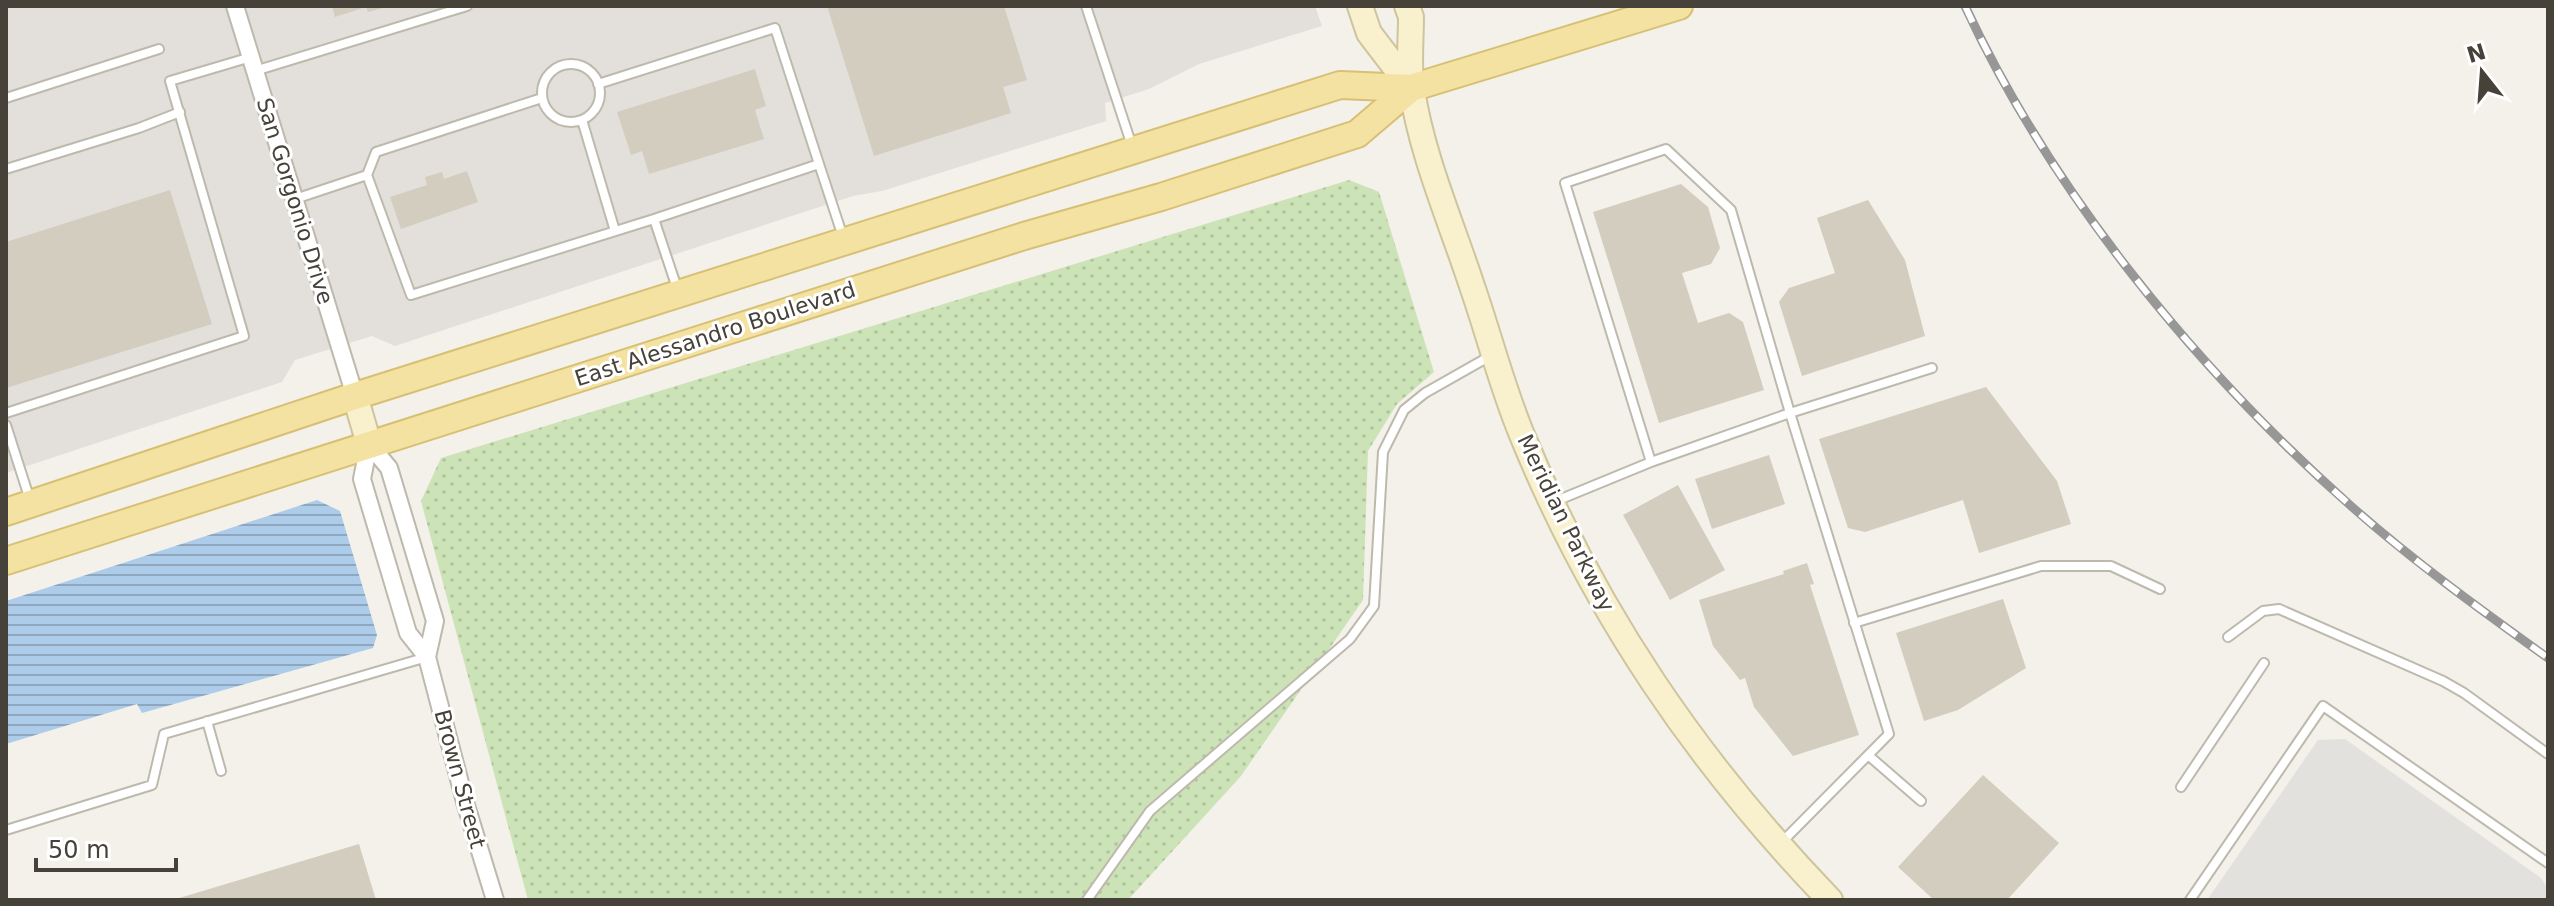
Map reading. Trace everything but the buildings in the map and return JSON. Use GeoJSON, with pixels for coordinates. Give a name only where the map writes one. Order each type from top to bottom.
{"type":"FeatureCollection","features":[{"type":"Feature","properties":{"kind":"main road"},"geometry":{"type":"LineString","coordinates":[[1360,6],[1369,33],[1411,88]]}},
{"type":"Feature","properties":{"kind":"main road"},"geometry":{"type":"LineString","coordinates":[[1407,6],[1411,17],[1411,88]]}},
{"type":"Feature","properties":{"kind":"main road","name":"East Alessandro Boulevard"},"geometry":{"type":"LineString","coordinates":[[6,512],[355,396],[1340,85],[1411,88],[1679,6]]}},
{"type":"Feature","properties":{"kind":"main road","name":"East Alessandro Boulevard"},"geometry":{"type":"LineString","coordinates":[[6,561],[1024,236],[1161,197],[1357,134],[1411,88]]}},
{"type":"Feature","properties":{"kind":"main road","name":"Meridian Parkway"},"geometry":{"type":"LineString","coordinates":[[1411,88],[1429,156],[1521,432],[1551,503],[1621,634],[1654,685],[1717,773],[1778,846],[1830,900]]}},
{"type":"Feature","properties":{"kind":"main road","name":"Brown Street"},"geometry":{"type":"LineString","coordinates":[[355,396],[369,444]]}},
{"type":"Feature","properties":{"kind":"street","name":"San Gorgonio Drive"},"geometry":{"type":"LineString","coordinates":[[235,6],[355,396]]}},
{"type":"Feature","properties":{"kind":"street","name":"Brown Street"},"geometry":{"type":"LineString","coordinates":[[369,444],[362,479],[408,633],[427,657],[465,802],[495,900]]}},
{"type":"Feature","properties":{"kind":"street","name":"Brown Street"},"geometry":{"type":"LineString","coordinates":[[369,444],[389,468],[435,621],[427,657]]}},
{"type":"Feature","properties":{"kind":"lane"},"geometry":{"type":"LineString","coordinates":[[6,413],[244,336],[170,81],[253,64],[467,6]]}},
{"type":"Feature","properties":{"kind":"lane"},"geometry":{"type":"LineString","coordinates":[[1086,6],[1133,150]]}},
{"type":"Feature","properties":{"kind":"lane"},"geometry":{"type":"LineString","coordinates":[[598,84],[775,28],[844,242]]}},
{"type":"Feature","properties":{"kind":"lane"},"geometry":{"type":"LineString","coordinates":[[6,98],[159,49]]}},
{"type":"Feature","properties":{"kind":"lane"},"geometry":{"type":"LineString","coordinates":[[578,65],[587,69],[598,84],[599,101],[590,115],[582,120],[565,122],[557,119],[542,98],[545,79],[559,67],[578,65]]}},
{"type":"Feature","properties":{"kind":"lane"},"geometry":{"type":"LineString","coordinates":[[542,98],[376,152],[367,175],[411,295],[819,164]]}},
{"type":"Feature","properties":{"kind":"lane"},"geometry":{"type":"LineString","coordinates":[[6,169],[139,128],[180,112]]}},
{"type":"Feature","properties":{"kind":"lane"},"geometry":{"type":"LineString","coordinates":[[582,120],[615,231]]}},
{"type":"Feature","properties":{"kind":"lane"},"geometry":{"type":"LineString","coordinates":[[1651,462],[1565,183],[1666,149],[1731,210],[1889,734],[1778,846]]}},
{"type":"Feature","properties":{"kind":"lane"},"geometry":{"type":"LineString","coordinates":[[294,199],[367,175]]}},
{"type":"Feature","properties":{"kind":"lane"},"geometry":{"type":"LineString","coordinates":[[654,219],[679,294]]}},
{"type":"Feature","properties":{"kind":"lane"},"geometry":{"type":"LineString","coordinates":[[1087,900],[1150,811],[1350,639],[1374,606],[1383,452],[1404,410],[1425,393],[1495,354]]}},
{"type":"Feature","properties":{"kind":"lane"},"geometry":{"type":"LineString","coordinates":[[1551,503],[1651,462],[1932,368]]}},
{"type":"Feature","properties":{"kind":"lane"},"geometry":{"type":"LineString","coordinates":[[6,425],[31,504]]}},
{"type":"Feature","properties":{"kind":"lane"},"geometry":{"type":"LineString","coordinates":[[1854,623],[2041,566],[2111,566],[2160,589]]}},
{"type":"Feature","properties":{"kind":"lane"},"geometry":{"type":"LineString","coordinates":[[2228,637],[2263,611],[2279,609],[2443,681],[2548,754]]}},
{"type":"Feature","properties":{"kind":"lane"},"geometry":{"type":"LineString","coordinates":[[6,830],[152,785],[164,734],[427,657]]}},
{"type":"Feature","properties":{"kind":"lane"},"geometry":{"type":"LineString","coordinates":[[2181,787],[2264,663]]}},
{"type":"Feature","properties":{"kind":"lane"},"geometry":{"type":"LineString","coordinates":[[2190,900],[2323,706],[2548,863]]}},
{"type":"Feature","properties":{"kind":"lane"},"geometry":{"type":"LineString","coordinates":[[207,721],[221,771]]}},
{"type":"Feature","properties":{"kind":"lane"},"geometry":{"type":"LineString","coordinates":[[1868,755],[1921,801]]}},
{"type":"Feature","properties":{"kind":"shaded area"},"geometry":{"type":"Polygon","coordinates":[[[6,6],[1315,6],[1322,26],[1199,64],[1149,89],[1105,103],[1106,121],[882,191],[853,196],[395,346],[372,336],[295,360],[282,382],[6,473],[6,6]]]}},
{"type":"Feature","properties":{"kind":"shaded area"},"geometry":{"type":"Polygon","coordinates":[[[2345,739],[2541,878],[2548,889],[2548,900],[2207,900],[2318,740],[2345,739]]]}},
{"type":"Feature","properties":{"kind":"green space"},"geometry":{"type":"Polygon","coordinates":[[[1349,180],[1379,192],[1434,372],[1397,404],[1368,451],[1363,600],[1241,776],[1128,900],[528,900],[421,501],[441,458],[1349,180]]]}},
{"type":"Feature","properties":{"kind":"water"},"geometry":{"type":"Polygon","coordinates":[[[317,500],[340,511],[377,635],[373,648],[142,713],[137,704],[6,744],[6,601],[317,500]]]}},
{"type":"Feature","properties":{"kind":"railway"},"geometry":{"type":"LineString","coordinates":[[1965,6],[2000,76],[2040,144],[2085,211],[2184,337],[2238,397],[2351,506],[2423,566],[2548,658]]}}]}
